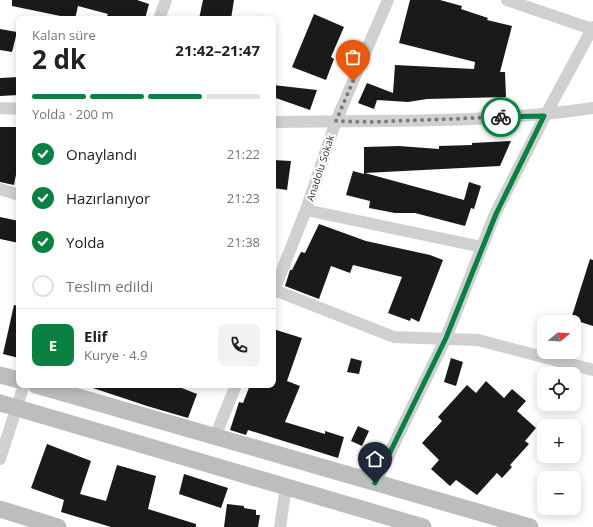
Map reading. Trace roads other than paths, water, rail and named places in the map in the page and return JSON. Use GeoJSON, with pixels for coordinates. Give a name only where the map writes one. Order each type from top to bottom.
{"type":"FeatureCollection","features":[{"type":"Feature","properties":{"kind":"main road"},"geometry":{"type":"LineString","coordinates":[[0,375],[16,379]]}},
{"type":"Feature","properties":{"kind":"main road"},"geometry":{"type":"LineString","coordinates":[[46,388],[530,527]]}},
{"type":"Feature","properties":{"kind":"main road"},"geometry":{"type":"LineString","coordinates":[[0,403],[423,527]]}},
{"type":"Feature","properties":{"kind":"main road"},"geometry":{"type":"LineString","coordinates":[[0,508],[58,527]]}},
{"type":"Feature","properties":{"kind":"street"},"geometry":{"type":"LineString","coordinates":[[160,16],[166,0]]}},
{"type":"Feature","properties":{"kind":"street","name":"Anadolu Sokak"},"geometry":{"type":"LineString","coordinates":[[276,287],[306,210],[336,121],[388,0]]}},
{"type":"Feature","properties":{"kind":"street"},"geometry":{"type":"LineString","coordinates":[[375,483],[446,338],[496,214],[544,116],[593,28],[507,0]]}},
{"type":"Feature","properties":{"kind":"street"},"geometry":{"type":"LineString","coordinates":[[0,108],[16,109]]}},
{"type":"Feature","properties":{"kind":"street"},"geometry":{"type":"LineString","coordinates":[[276,122],[370,122],[544,116],[593,108]]}},
{"type":"Feature","properties":{"kind":"street"},"geometry":{"type":"LineString","coordinates":[[0,189],[16,194]]}},
{"type":"Feature","properties":{"kind":"street"},"geometry":{"type":"LineString","coordinates":[[306,210],[482,247]]}},
{"type":"Feature","properties":{"kind":"street"},"geometry":{"type":"LineString","coordinates":[[276,293],[394,337],[478,340],[593,370]]}},
{"type":"Feature","properties":{"kind":"street"},"geometry":{"type":"LineString","coordinates":[[0,459],[23,388]]}},
{"type":"Feature","properties":{"kind":"street"},"geometry":{"type":"LineString","coordinates":[[215,437],[235,388]]}},
{"type":"Feature","properties":{"kind":"street"},"geometry":{"type":"LineString","coordinates":[[280,527],[286,487]]}}]}
